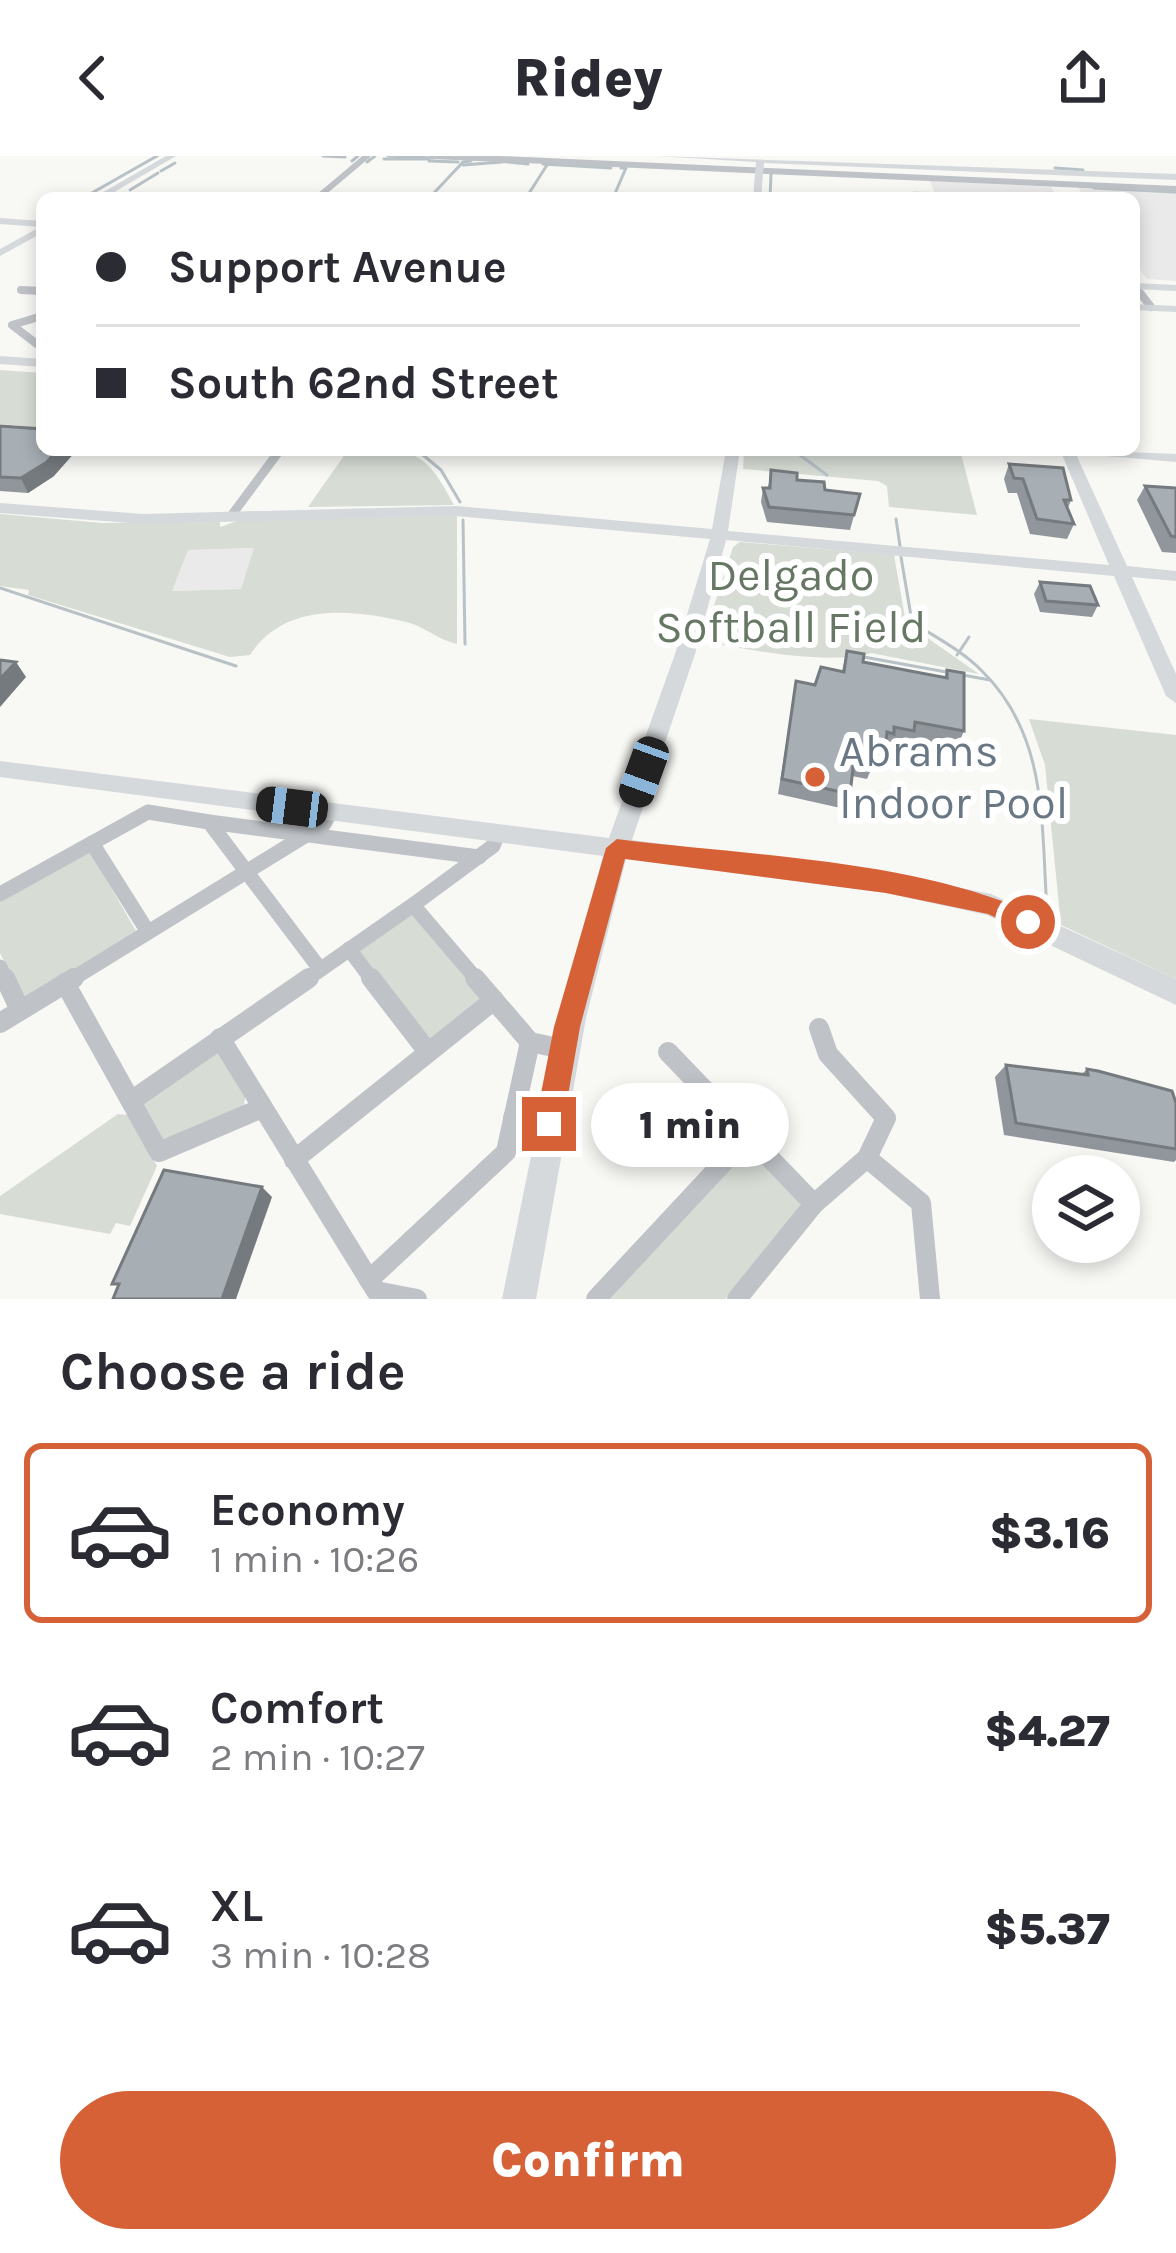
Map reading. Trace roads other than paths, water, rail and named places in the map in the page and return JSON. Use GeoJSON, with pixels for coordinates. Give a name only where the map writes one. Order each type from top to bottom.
{"type":"FeatureCollection","features":[{"type":"Feature","properties":{"kind":"street"},"geometry":{"type":"LineString","coordinates":[[108,192],[172,156]]}},
{"type":"Feature","properties":{"kind":"street"},"geometry":{"type":"LineString","coordinates":[[324,192],[367,156]]}},
{"type":"Feature","properties":{"kind":"street"},"geometry":{"type":"LineString","coordinates":[[435,156],[1176,177]]}},
{"type":"Feature","properties":{"kind":"street"},"geometry":{"type":"LineString","coordinates":[[660,156],[1176,190]]}},
{"type":"Feature","properties":{"kind":"street"},"geometry":{"type":"LineString","coordinates":[[758,192],[760,165]]}},
{"type":"Feature","properties":{"kind":"street"},"geometry":{"type":"LineString","coordinates":[[1053,172],[1068,192]]}},
{"type":"Feature","properties":{"kind":"street"},"geometry":{"type":"LineString","coordinates":[[0,221],[36,225]]}},
{"type":"Feature","properties":{"kind":"street"},"geometry":{"type":"LineString","coordinates":[[0,253],[36,230]]}},
{"type":"Feature","properties":{"kind":"street"},"geometry":{"type":"LineString","coordinates":[[0,240],[36,242]]}},
{"type":"Feature","properties":{"kind":"street"},"geometry":{"type":"LineString","coordinates":[[1140,285],[1176,288]]}},
{"type":"Feature","properties":{"kind":"street"},"geometry":{"type":"LineString","coordinates":[[21,290],[36,291]]}},
{"type":"Feature","properties":{"kind":"street"},"geometry":{"type":"LineString","coordinates":[[1140,293],[1151,308]]}},
{"type":"Feature","properties":{"kind":"street"},"geometry":{"type":"LineString","coordinates":[[1140,307],[1176,309]]}},
{"type":"Feature","properties":{"kind":"street"},"geometry":{"type":"LineString","coordinates":[[0,317],[36,317]]}},
{"type":"Feature","properties":{"kind":"street"},"geometry":{"type":"LineString","coordinates":[[20,319],[12,325],[36,343]]}},
{"type":"Feature","properties":{"kind":"street"},"geometry":{"type":"LineString","coordinates":[[0,364],[36,367]]}},
{"type":"Feature","properties":{"kind":"street"},"geometry":{"type":"LineString","coordinates":[[1140,445],[1176,448]]}},
{"type":"Feature","properties":{"kind":"street"},"geometry":{"type":"LineString","coordinates":[[1140,455],[1176,458]]}},
{"type":"Feature","properties":{"kind":"street"},"geometry":{"type":"LineString","coordinates":[[231,516],[276,456]]}},
{"type":"Feature","properties":{"kind":"street"},"geometry":{"type":"LineString","coordinates":[[519,1299],[562,1049],[617,848],[724,535],[733,456]]}},
{"type":"Feature","properties":{"kind":"street"},"geometry":{"type":"LineString","coordinates":[[1070,456],[1176,696]]}},
{"type":"Feature","properties":{"kind":"street"},"geometry":{"type":"LineString","coordinates":[[0,508],[105,518],[456,511],[1176,576]]}},
{"type":"Feature","properties":{"kind":"street"},"geometry":{"type":"LineString","coordinates":[[0,769],[886,883],[991,905],[1176,992]]}},
{"type":"Feature","properties":{"kind":"street"},"geometry":{"type":"LineString","coordinates":[[0,894],[148,812],[170,791]]}},
{"type":"Feature","properties":{"kind":"street"},"geometry":{"type":"LineString","coordinates":[[148,812],[479,857]]}},
{"type":"Feature","properties":{"kind":"street"},"geometry":{"type":"LineString","coordinates":[[0,1023],[323,824],[330,812]]}},
{"type":"Feature","properties":{"kind":"street"},"geometry":{"type":"LineString","coordinates":[[209,822],[320,969]]}},
{"type":"Feature","properties":{"kind":"street"},"geometry":{"type":"LineString","coordinates":[[131,1101],[479,857],[493,846],[498,833]]}},
{"type":"Feature","properties":{"kind":"street"},"geometry":{"type":"LineString","coordinates":[[92,843],[148,932]]}},
{"type":"Feature","properties":{"kind":"street"},"geometry":{"type":"LineString","coordinates":[[413,904],[530,1042],[562,1049]]}},
{"type":"Feature","properties":{"kind":"street"},"geometry":{"type":"LineString","coordinates":[[349,949],[428,1052]]}},
{"type":"Feature","properties":{"kind":"street"},"geometry":{"type":"LineString","coordinates":[[0,967],[20,1010]]}},
{"type":"Feature","properties":{"kind":"street"},"geometry":{"type":"LineString","coordinates":[[65,982],[159,1152],[262,1108]]}},
{"type":"Feature","properties":{"kind":"street"},"geometry":{"type":"LineString","coordinates":[[295,1160],[494,1000]]}},
{"type":"Feature","properties":{"kind":"street"},"geometry":{"type":"LineString","coordinates":[[736,1299],[838,1177],[861,1168],[886,1118],[837,1067],[820,1043],[819,1028]]}},
{"type":"Feature","properties":{"kind":"street"},"geometry":{"type":"LineString","coordinates":[[220,1038],[376,1291],[417,1299]]}},
{"type":"Feature","properties":{"kind":"street"},"geometry":{"type":"LineString","coordinates":[[369,1280],[506,1152],[530,1042]]}},
{"type":"Feature","properties":{"kind":"street"},"geometry":{"type":"LineString","coordinates":[[668,1052],[814,1204]]}},
{"type":"Feature","properties":{"kind":"street"},"geometry":{"type":"LineString","coordinates":[[513,1118],[549,1124]]}},
{"type":"Feature","properties":{"kind":"street"},"geometry":{"type":"LineString","coordinates":[[596,1299],[748,1136]]}},
{"type":"Feature","properties":{"kind":"street"},"geometry":{"type":"LineString","coordinates":[[867,1158],[921,1202],[930,1299]]}},
{"type":"Feature","properties":{"kind":"waterway"},"geometry":{"type":"LineString","coordinates":[[94,192],[157,156]]}},
{"type":"Feature","properties":{"kind":"waterway"},"geometry":{"type":"LineString","coordinates":[[323,156],[345,157]]}},
{"type":"Feature","properties":{"kind":"waterway"},"geometry":{"type":"LineString","coordinates":[[352,161],[358,156]]}},
{"type":"Feature","properties":{"kind":"waterway"},"geometry":{"type":"LineString","coordinates":[[367,162],[375,156]]}},
{"type":"Feature","properties":{"kind":"waterway"},"geometry":{"type":"LineString","coordinates":[[388,156],[434,158]]}},
{"type":"Feature","properties":{"kind":"waterway"},"geometry":{"type":"LineString","coordinates":[[384,159],[429,159]]}},
{"type":"Feature","properties":{"kind":"waterway"},"geometry":{"type":"LineString","coordinates":[[489,160],[528,164]]}},
{"type":"Feature","properties":{"kind":"waterway"},"geometry":{"type":"LineString","coordinates":[[429,161],[458,162]]}},
{"type":"Feature","properties":{"kind":"waterway"},"geometry":{"type":"LineString","coordinates":[[435,192],[463,162],[471,161]]}},
{"type":"Feature","properties":{"kind":"waterway"},"geometry":{"type":"LineString","coordinates":[[463,165],[502,162]]}},
{"type":"Feature","properties":{"kind":"waterway"},"geometry":{"type":"LineString","coordinates":[[161,171],[175,163]]}},
{"type":"Feature","properties":{"kind":"waterway"},"geometry":{"type":"LineString","coordinates":[[543,164],[611,168]]}},
{"type":"Feature","properties":{"kind":"waterway"},"geometry":{"type":"LineString","coordinates":[[530,192],[547,165]]}},
{"type":"Feature","properties":{"kind":"waterway"},"geometry":{"type":"LineString","coordinates":[[616,192],[626,168],[621,168]]}},
{"type":"Feature","properties":{"kind":"waterway"},"geometry":{"type":"LineString","coordinates":[[1055,168],[1083,170]]}},
{"type":"Feature","properties":{"kind":"waterway"},"geometry":{"type":"LineString","coordinates":[[130,190],[158,173]]}},
{"type":"Feature","properties":{"kind":"waterway"},"geometry":{"type":"LineString","coordinates":[[770,192],[771,174]]}},
{"type":"Feature","properties":{"kind":"waterway"},"geometry":{"type":"LineString","coordinates":[[1094,188],[1176,192]]}},
{"type":"Feature","properties":{"kind":"waterway"},"geometry":{"type":"LineString","coordinates":[[424,456],[441,470],[460,502]]}},
{"type":"Feature","properties":{"kind":"waterway"},"geometry":{"type":"LineString","coordinates":[[801,456],[827,475]]}},
{"type":"Feature","properties":{"kind":"waterway"},"geometry":{"type":"LineString","coordinates":[[896,519],[900,546]]}},
{"type":"Feature","properties":{"kind":"waterway"},"geometry":{"type":"LineString","coordinates":[[463,520],[465,644]]}},
{"type":"Feature","properties":{"kind":"waterway"},"geometry":{"type":"LineString","coordinates":[[901,557],[912,622],[959,652]]}},
{"type":"Feature","properties":{"kind":"waterway"},"geometry":{"type":"LineString","coordinates":[[0,588],[236,666]]}},
{"type":"Feature","properties":{"kind":"waterway"},"geometry":{"type":"LineString","coordinates":[[959,652],[969,637]]}},
{"type":"Feature","properties":{"kind":"waterway"},"geometry":{"type":"LineString","coordinates":[[959,652],[988,680]]}},
{"type":"Feature","properties":{"kind":"waterway"},"geometry":{"type":"LineString","coordinates":[[864,657],[988,680]]}},
{"type":"Feature","properties":{"kind":"waterway"},"geometry":{"type":"LineString","coordinates":[[988,680],[1003,696],[1030,752],[1041,813],[1047,910]]}},
{"type":"Feature","properties":{"kind":"place","name":"Abrams Indoor Pool"},"geometry":{"type":"Point","coordinates":[815,777]}},
{"type":"Feature","properties":{"kind":"park label","name":"Delgado Softball Field"},"geometry":{"type":"Point","coordinates":[791,601]}}]}
